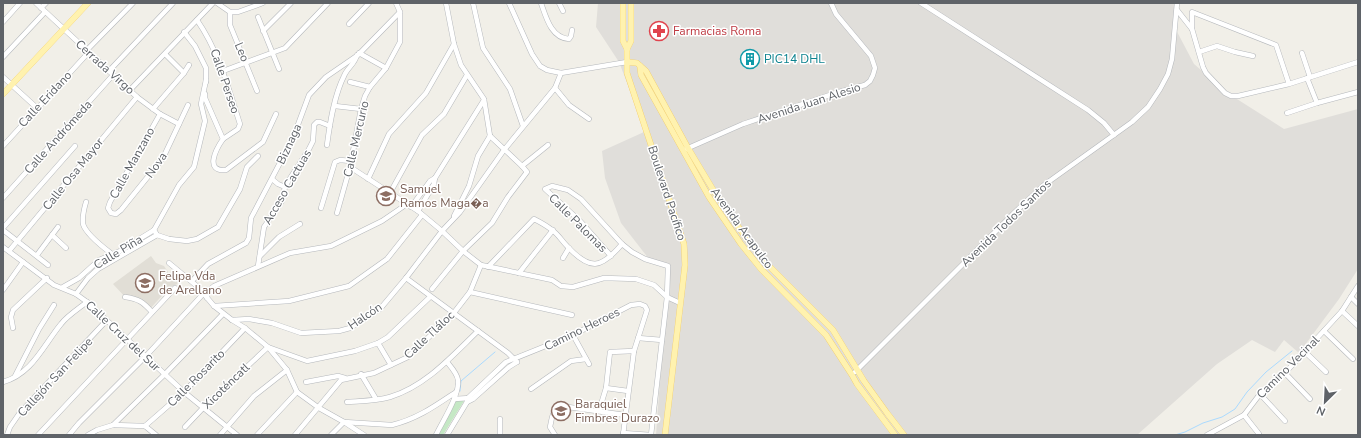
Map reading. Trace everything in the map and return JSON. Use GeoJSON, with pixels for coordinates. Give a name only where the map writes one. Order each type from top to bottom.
{"type":"FeatureCollection","features":[{"type":"Feature","properties":{"kind":"main road"},"geometry":{"type":"LineString","coordinates":[[3,94],[88,3]]}},
{"type":"Feature","properties":{"kind":"main road","name":"Boulevard Pacífico"},"geometry":{"type":"LineString","coordinates":[[623,3],[623,41],[628,49]]}},
{"type":"Feature","properties":{"kind":"main road","name":"Boulevard Pacífico"},"geometry":{"type":"LineString","coordinates":[[631,3],[627,74],[684,244],[685,265],[664,435]]}},
{"type":"Feature","properties":{"kind":"main road","name":"Avenida Acapulco"},"geometry":{"type":"LineString","coordinates":[[627,62],[637,63],[646,71],[709,197],[741,244],[761,269],[826,335],[857,384],[895,435]]}},
{"type":"Feature","properties":{"kind":"main road","name":"Avenida Acapulco"},"geometry":{"type":"LineString","coordinates":[[686,150],[746,238],[767,264],[833,330],[887,413],[904,435]]}},
{"type":"Feature","properties":{"kind":"street"},"geometry":{"type":"LineString","coordinates":[[3,22],[20,3]]}},
{"type":"Feature","properties":{"kind":"street","name":"Cerrada Virgo"},"geometry":{"type":"LineString","coordinates":[[36,3],[137,97],[160,114],[179,124]]}},
{"type":"Feature","properties":{"kind":"street"},"geometry":{"type":"LineString","coordinates":[[41,8],[46,3]]}},
{"type":"Feature","properties":{"kind":"street","name":"Calle Eridano"},"geometry":{"type":"LineString","coordinates":[[3,146],[133,3]]}},
{"type":"Feature","properties":{"kind":"street"},"geometry":{"type":"LineString","coordinates":[[108,71],[173,3]]}},
{"type":"Feature","properties":{"kind":"street"},"geometry":{"type":"LineString","coordinates":[[130,90],[213,3]]}},
{"type":"Feature","properties":{"kind":"street"},"geometry":{"type":"LineString","coordinates":[[217,3],[230,12],[238,12],[263,3]]}},
{"type":"Feature","properties":{"kind":"street"},"geometry":{"type":"LineString","coordinates":[[263,31],[290,3]]}},
{"type":"Feature","properties":{"kind":"street"},"geometry":{"type":"LineString","coordinates":[[223,71],[285,48],[328,3]]}},
{"type":"Feature","properties":{"kind":"street"},"geometry":{"type":"LineString","coordinates":[[349,24],[369,3]]}},
{"type":"Feature","properties":{"kind":"street","name":"Calle Mercurio"},"geometry":{"type":"LineString","coordinates":[[337,213],[350,168],[361,109],[370,87],[386,68],[400,42],[400,12],[396,3]]}},
{"type":"Feature","properties":{"kind":"street"},"geometry":{"type":"LineString","coordinates":[[432,289],[463,251],[492,223],[508,197],[527,172],[490,136],[484,99],[461,65],[454,44],[446,3]]}},
{"type":"Feature","properties":{"kind":"street"},"geometry":{"type":"LineString","coordinates":[[473,3],[483,48],[510,89],[523,126]]}},
{"type":"Feature","properties":{"kind":"street"},"geometry":{"type":"LineString","coordinates":[[508,3],[532,54],[540,66],[547,70],[561,73],[627,62]]}},
{"type":"Feature","properties":{"kind":"street"},"geometry":{"type":"LineString","coordinates":[[541,3],[549,25],[558,35],[564,39],[569,39],[572,30]]}},
{"type":"Feature","properties":{"kind":"street"},"geometry":{"type":"LineString","coordinates":[[559,3],[563,12]]}},
{"type":"Feature","properties":{"kind":"street","name":"Avenida Juan Alesio"},"geometry":{"type":"LineString","coordinates":[[686,150],[743,124],[826,96],[865,85],[870,81],[875,68],[871,56],[836,14],[832,3]]}},
{"type":"Feature","properties":{"kind":"street"},"geometry":{"type":"LineString","coordinates":[[921,3],[1088,110],[1104,123],[1114,135]]}},
{"type":"Feature","properties":{"kind":"street","name":"Avenida Todos Santos"},"geometry":{"type":"LineString","coordinates":[[852,375],[1044,185],[1132,122],[1148,107],[1165,80],[1172,59],[1176,30],[1177,3]]}},
{"type":"Feature","properties":{"kind":"street"},"geometry":{"type":"LineString","coordinates":[[1177,10],[1192,29]]}},
{"type":"Feature","properties":{"kind":"street"},"geometry":{"type":"LineString","coordinates":[[3,56],[45,12]]}},
{"type":"Feature","properties":{"kind":"street","name":"Leo"},"geometry":{"type":"LineString","coordinates":[[230,12],[230,25],[247,63],[257,91]]}},
{"type":"Feature","properties":{"kind":"street","name":"Biznaga"},"geometry":{"type":"LineString","coordinates":[[192,281],[208,264],[246,243],[249,238],[251,218],[293,138],[309,95],[326,77],[358,54],[400,12]]}},
{"type":"Feature","properties":{"kind":"street"},"geometry":{"type":"LineString","coordinates":[[1289,84],[1276,46],[1192,12],[1192,29],[1203,67],[1206,73],[1225,93],[1231,96],[1238,96],[1289,84],[1358,62]]}},
{"type":"Feature","properties":{"kind":"street"},"geometry":{"type":"LineString","coordinates":[[258,17],[278,69]]}},
{"type":"Feature","properties":{"kind":"street","name":"Calle Perseo"},"geometry":{"type":"LineString","coordinates":[[197,20],[208,36],[223,71],[240,124],[238,129],[223,138]]}},
{"type":"Feature","properties":{"kind":"street"},"geometry":{"type":"LineString","coordinates":[[184,32],[195,46],[206,68],[205,98],[223,138],[217,147],[214,159],[216,169],[220,171],[226,170],[263,142],[276,114]]}},
{"type":"Feature","properties":{"kind":"street"},"geometry":{"type":"LineString","coordinates":[[368,179],[389,134],[426,93],[454,44]]}},
{"type":"Feature","properties":{"kind":"street"},"geometry":{"type":"LineString","coordinates":[[1199,52],[1217,46],[1253,56]]}},
{"type":"Feature","properties":{"kind":"street"},"geometry":{"type":"LineString","coordinates":[[1302,53],[1317,103]]}},
{"type":"Feature","properties":{"kind":"street"},"geometry":{"type":"LineString","coordinates":[[165,54],[184,73]]}},
{"type":"Feature","properties":{"kind":"street"},"geometry":{"type":"LineString","coordinates":[[327,145],[339,87],[344,74],[356,59],[358,54],[386,68]]}},
{"type":"Feature","properties":{"kind":"street","name":"Calle Manzano"},"geometry":{"type":"LineString","coordinates":[[153,109],[189,65]]}},
{"type":"Feature","properties":{"kind":"street"},"geometry":{"type":"LineString","coordinates":[[451,222],[460,212],[504,150],[555,88],[561,73]]}},
{"type":"Feature","properties":{"kind":"street","name":"Calle Andrómeda"},"geometry":{"type":"LineString","coordinates":[[3,198],[113,75]]}},
{"type":"Feature","properties":{"kind":"street"},"geometry":{"type":"LineString","coordinates":[[390,192],[422,135],[444,114],[467,75]]}},
{"type":"Feature","properties":{"kind":"street"},"geometry":{"type":"LineString","coordinates":[[3,77],[37,108]]}},
{"type":"Feature","properties":{"kind":"street"},"geometry":{"type":"LineString","coordinates":[[206,80],[201,104],[205,122],[194,167],[179,186],[154,230],[157,235],[169,239],[187,241],[197,239],[218,227],[240,189],[247,167],[258,156]]}},
{"type":"Feature","properties":{"kind":"street"},"geometry":{"type":"LineString","coordinates":[[350,82],[370,87]]}},
{"type":"Feature","properties":{"kind":"street"},"geometry":{"type":"LineString","coordinates":[[555,88],[569,105],[589,119]]}},
{"type":"Feature","properties":{"kind":"street"},"geometry":{"type":"LineString","coordinates":[[1287,113],[1358,92]]}},
{"type":"Feature","properties":{"kind":"street","name":"Calle Osa Mayor"},"geometry":{"type":"LineString","coordinates":[[9,251],[137,97]]}},
{"type":"Feature","properties":{"kind":"street"},"geometry":{"type":"LineString","coordinates":[[418,211],[434,184],[435,178],[484,99]]}},
{"type":"Feature","properties":{"kind":"street","name":"Nova"},"geometry":{"type":"LineString","coordinates":[[112,212],[116,214],[121,210],[163,158],[188,105]]}},
{"type":"Feature","properties":{"kind":"street"},"geometry":{"type":"LineString","coordinates":[[335,106],[361,109]]}},
{"type":"Feature","properties":{"kind":"street","name":"Calle Manzano"},"geometry":{"type":"LineString","coordinates":[[112,212],[108,208],[110,202],[160,114]]}},
{"type":"Feature","properties":{"kind":"street","name":"Acceso Cactuas"},"geometry":{"type":"LineString","coordinates":[[258,266],[264,227],[282,200],[285,188],[313,141],[314,125],[317,122],[320,122],[330,126]]}},
{"type":"Feature","properties":{"kind":"street"},"geometry":{"type":"LineString","coordinates":[[451,222],[469,186],[478,156],[490,136]]}},
{"type":"Feature","properties":{"kind":"street"},"geometry":{"type":"LineString","coordinates":[[522,166],[548,145]]}},
{"type":"Feature","properties":{"kind":"street"},"geometry":{"type":"LineString","coordinates":[[48,265],[37,255],[17,242],[3,229],[74,146]]}},
{"type":"Feature","properties":{"kind":"street"},"geometry":{"type":"LineString","coordinates":[[321,208],[335,162],[340,160],[351,161]]}},
{"type":"Feature","properties":{"kind":"street"},"geometry":{"type":"LineString","coordinates":[[350,168],[418,211],[481,265],[552,280],[561,286],[572,287],[604,278],[636,279],[654,285],[667,297],[680,303]]}},
{"type":"Feature","properties":{"kind":"street"},"geometry":{"type":"LineString","coordinates":[[69,435],[79,423],[214,286],[290,253],[331,246],[382,221],[409,205],[430,181],[435,178]]}},
{"type":"Feature","properties":{"kind":"street"},"geometry":{"type":"LineString","coordinates":[[272,179],[285,188]]}},
{"type":"Feature","properties":{"kind":"street","name":"Calle Palomas"},"geometry":{"type":"LineString","coordinates":[[611,256],[581,222],[545,189],[552,186],[568,190],[581,199],[622,244]]}},
{"type":"Feature","properties":{"kind":"street"},"geometry":{"type":"LineString","coordinates":[[86,202],[83,214],[84,226],[98,243],[112,254]]}},
{"type":"Feature","properties":{"kind":"street"},"geometry":{"type":"LineString","coordinates":[[214,306],[290,301],[349,286],[387,259],[422,215]]}},
{"type":"Feature","properties":{"kind":"street"},"geometry":{"type":"LineString","coordinates":[[488,267],[534,219],[553,230],[569,248],[586,263],[594,264],[603,262],[622,244],[632,252],[645,259],[668,266],[667,297],[651,435],[623,434],[634,351],[638,338],[662,340]]}},
{"type":"Feature","properties":{"kind":"street","name":"Halcón"},"geometry":{"type":"LineString","coordinates":[[232,320],[249,319],[272,323],[301,333],[340,331],[350,328],[380,309],[442,231],[451,222]]}},
{"type":"Feature","properties":{"kind":"street"},"geometry":{"type":"LineString","coordinates":[[260,256],[278,237],[300,224]]}},
{"type":"Feature","properties":{"kind":"street"},"geometry":{"type":"LineString","coordinates":[[37,255],[58,227]]}},
{"type":"Feature","properties":{"kind":"street","name":"Calle Piña"},"geometry":{"type":"LineString","coordinates":[[63,287],[79,278],[99,260],[120,251],[154,230]]}},
{"type":"Feature","properties":{"kind":"street"},"geometry":{"type":"LineString","coordinates":[[519,274],[553,230]]}},
{"type":"Feature","properties":{"kind":"street"},"geometry":{"type":"LineString","coordinates":[[52,235],[66,248]]}},
{"type":"Feature","properties":{"kind":"street","name":"Calle Piña"},"geometry":{"type":"LineString","coordinates":[[76,294],[88,278],[98,269],[157,235]]}},
{"type":"Feature","properties":{"kind":"street","name":"Calle Cruz del Sur"},"geometry":{"type":"LineString","coordinates":[[3,247],[47,278],[54,285],[63,287],[87,302],[184,392],[238,435]]}},
{"type":"Feature","properties":{"kind":"street"},"geometry":{"type":"LineString","coordinates":[[563,258],[569,248]]}},
{"type":"Feature","properties":{"kind":"street"},"geometry":{"type":"LineString","coordinates":[[4,288],[23,262]]}},
{"type":"Feature","properties":{"kind":"street"},"geometry":{"type":"LineString","coordinates":[[169,263],[192,281],[223,314],[245,328],[268,347],[287,370],[297,392],[319,408],[364,435]]}},
{"type":"Feature","properties":{"kind":"street"},"geometry":{"type":"LineString","coordinates":[[94,265],[98,269]]}},
{"type":"Feature","properties":{"kind":"street","name":"Calle Tláloc"},"geometry":{"type":"LineString","coordinates":[[306,382],[338,376],[345,378],[374,372],[391,366],[408,357],[453,314],[470,292],[481,265]]}},
{"type":"Feature","properties":{"kind":"street"},"geometry":{"type":"LineString","coordinates":[[13,328],[11,317],[13,310],[47,278]]}},
{"type":"Feature","properties":{"kind":"street"},"geometry":{"type":"LineString","coordinates":[[406,278],[453,314],[517,359]]}},
{"type":"Feature","properties":{"kind":"street","name":"Camino Vecinal"},"geometry":{"type":"LineString","coordinates":[[1207,435],[1217,433],[1244,415],[1260,394],[1285,373],[1342,311],[1358,286]]}},
{"type":"Feature","properties":{"kind":"street"},"geometry":{"type":"LineString","coordinates":[[38,435],[175,288]]}},
{"type":"Feature","properties":{"kind":"street"},"geometry":{"type":"LineString","coordinates":[[470,292],[572,315]]}},
{"type":"Feature","properties":{"kind":"street"},"geometry":{"type":"LineString","coordinates":[[268,347],[307,361],[314,361],[355,351],[378,343],[388,337],[430,296]]}},
{"type":"Feature","properties":{"kind":"street"},"geometry":{"type":"LineString","coordinates":[[125,297],[136,299],[145,304],[152,312]]}},
{"type":"Feature","properties":{"kind":"street"},"geometry":{"type":"LineString","coordinates":[[1351,298],[1358,304]]}},
{"type":"Feature","properties":{"kind":"street"},"geometry":{"type":"LineString","coordinates":[[3,382],[15,378],[25,371],[62,323],[87,302]]}},
{"type":"Feature","properties":{"kind":"street","name":"Camino Heroes"},"geometry":{"type":"LineString","coordinates":[[447,435],[469,400],[506,362],[517,359],[573,335],[631,305],[640,304],[646,306],[647,310],[638,338]]}},
{"type":"Feature","properties":{"kind":"street"},"geometry":{"type":"LineString","coordinates":[[15,378],[39,330],[54,305]]}},
{"type":"Feature","properties":{"kind":"street"},"geometry":{"type":"LineString","coordinates":[[1342,311],[1358,326]]}},
{"type":"Feature","properties":{"kind":"street"},"geometry":{"type":"LineString","coordinates":[[113,425],[223,314]]}},
{"type":"Feature","properties":{"kind":"street","name":"Callejón San Felipe"},"geometry":{"type":"LineString","coordinates":[[7,435],[10,427],[19,414],[106,321]]}},
{"type":"Feature","properties":{"kind":"street","name":"Calle Rosarito"},"geometry":{"type":"LineString","coordinates":[[145,426],[184,392],[245,328]]}},
{"type":"Feature","properties":{"kind":"street"},"geometry":{"type":"LineString","coordinates":[[347,402],[376,400],[390,397],[411,388],[447,362],[478,331]]}},
{"type":"Feature","properties":{"kind":"street"},"geometry":{"type":"LineString","coordinates":[[1324,331],[1353,359]]}},
{"type":"Feature","properties":{"kind":"street"},"geometry":{"type":"LineString","coordinates":[[573,335],[589,364]]}},
{"type":"Feature","properties":{"kind":"street"},"geometry":{"type":"LineString","coordinates":[[378,343],[391,366]]}},
{"type":"Feature","properties":{"kind":"street","name":"Xicoténcatl"},"geometry":{"type":"LineString","coordinates":[[185,427],[268,347]]}},
{"type":"Feature","properties":{"kind":"street"},"geometry":{"type":"LineString","coordinates":[[599,411],[606,388],[610,352],[634,351]]}},
{"type":"Feature","properties":{"kind":"street"},"geometry":{"type":"LineString","coordinates":[[1304,351],[1326,372]]}},
{"type":"Feature","properties":{"kind":"street"},"geometry":{"type":"LineString","coordinates":[[531,389],[571,361],[586,359]]}},
{"type":"Feature","properties":{"kind":"street"},"geometry":{"type":"LineString","coordinates":[[436,435],[454,399],[458,380],[456,374],[447,362]]}},
{"type":"Feature","properties":{"kind":"street"},"geometry":{"type":"LineString","coordinates":[[220,435],[254,396],[287,370]]}},
{"type":"Feature","properties":{"kind":"street"},"geometry":{"type":"LineString","coordinates":[[1285,373],[1310,400]]}},
{"type":"Feature","properties":{"kind":"street"},"geometry":{"type":"LineString","coordinates":[[361,374],[376,400]]}},
{"type":"Feature","properties":{"kind":"street"},"geometry":{"type":"LineString","coordinates":[[295,435],[319,408],[338,383],[345,378]]}},
{"type":"Feature","properties":{"kind":"street"},"geometry":{"type":"LineString","coordinates":[[606,388],[628,391]]}},
{"type":"Feature","properties":{"kind":"street"},"geometry":{"type":"LineString","coordinates":[[257,435],[297,392]]}},
{"type":"Feature","properties":{"kind":"street"},"geometry":{"type":"LineString","coordinates":[[331,435],[344,422],[400,423],[428,411],[456,392]]}},
{"type":"Feature","properties":{"kind":"street"},"geometry":{"type":"LineString","coordinates":[[1260,394],[1285,421]]}},
{"type":"Feature","properties":{"kind":"street"},"geometry":{"type":"LineString","coordinates":[[454,399],[469,400]]}},
{"type":"Feature","properties":{"kind":"street"},"geometry":{"type":"LineString","coordinates":[[554,435],[550,427],[553,412],[556,408],[561,406],[625,415]]}},
{"type":"Feature","properties":{"kind":"street"},"geometry":{"type":"LineString","coordinates":[[1244,415],[1260,434]]}},
{"type":"Feature","properties":{"kind":"street"},"geometry":{"type":"LineString","coordinates":[[500,419],[500,435]]}},
{"type":"Feature","properties":{"kind":"street"},"geometry":{"type":"LineString","coordinates":[[88,435],[97,430],[113,425],[145,426],[156,435]]}},
{"type":"Feature","properties":{"kind":"shaded area"},"geometry":{"type":"Polygon","coordinates":[[[598,3],[1176,3],[1174,26],[1194,64],[1229,94],[1284,129],[1358,109],[1358,269],[1339,299],[1299,353],[1284,340],[1275,352],[1252,340],[1217,364],[1137,435],[656,435],[668,269],[663,262],[649,259],[621,223],[605,178],[602,151],[644,132],[643,124],[619,62],[596,27],[598,3]]]}},
{"type":"Feature","properties":{"kind":"shaded area","name":"Felipa Vda de Arellano"},"geometry":{"type":"Polygon","coordinates":[[[151,256],[156,263],[164,266],[168,272],[177,276],[180,280],[177,284],[169,288],[148,311],[134,299],[127,299],[113,284],[151,256]]]}},
{"type":"Feature","properties":{"kind":"green space"},"geometry":{"type":"Polygon","coordinates":[[[455,401],[464,401],[443,435],[437,435],[455,401]]]}},
{"type":"Feature","properties":{"kind":"waterway"},"geometry":{"type":"LineString","coordinates":[[1175,435],[1222,417],[1235,409],[1247,392],[1266,372],[1292,351]]}},
{"type":"Feature","properties":{"kind":"waterway"},"geometry":{"type":"LineString","coordinates":[[460,391],[461,381],[495,352]]}},
{"type":"Feature","properties":{"kind":"place","name":"Farmacias Roma"},"geometry":{"type":"Point","coordinates":[659,31]}},
{"type":"Feature","properties":{"kind":"place","name":"PIC14 DHL"},"geometry":{"type":"Point","coordinates":[750,59]}},
{"type":"Feature","properties":{"kind":"place","name":"Samuel Ramos Maga�a"},"geometry":{"type":"Point","coordinates":[386,196]}},
{"type":"Feature","properties":{"kind":"place","name":"Felipa Vda de Arellano"},"geometry":{"type":"Point","coordinates":[145,283]}},
{"type":"Feature","properties":{"kind":"place","name":"Baraquiel Fimbres Durazo"},"geometry":{"type":"Point","coordinates":[561,411]}}]}
